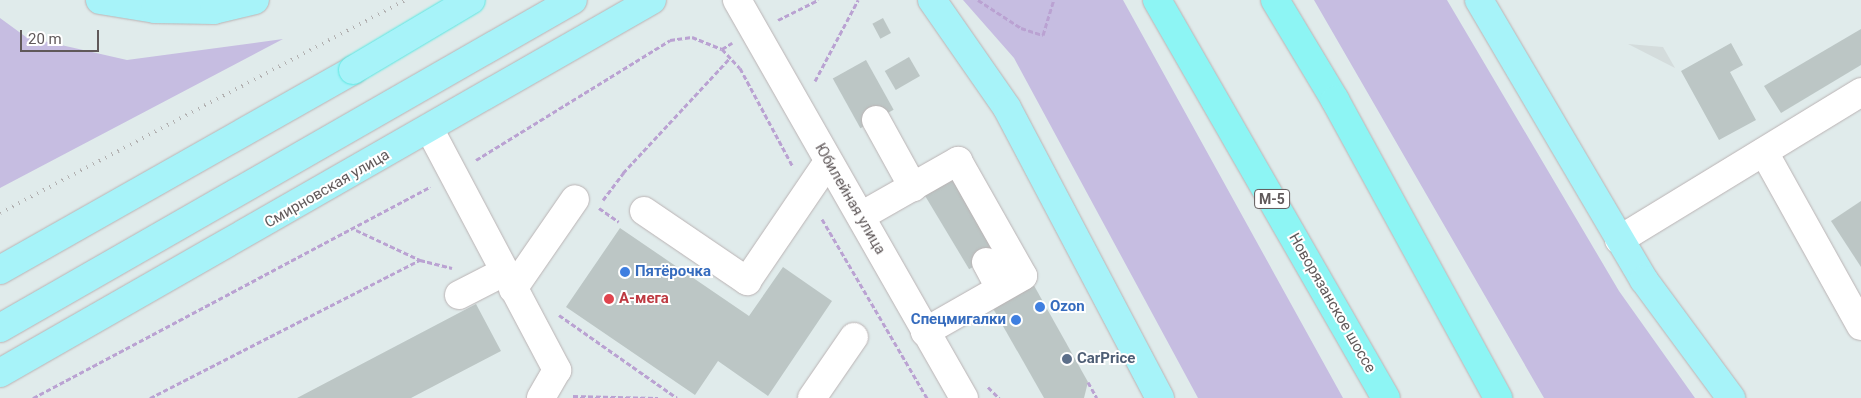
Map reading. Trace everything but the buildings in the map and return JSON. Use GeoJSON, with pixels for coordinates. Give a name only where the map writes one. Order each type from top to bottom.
{"type":"FeatureCollection","features":[{"type":"Feature","properties":{"kind":"highway","name":"Новорязанское шоссе"},"geometry":{"type":"LineString","coordinates":[[1157,0],[1386,398]]}},
{"type":"Feature","properties":{"kind":"highway"},"geometry":{"type":"LineString","coordinates":[[1275,0],[1498,398]]}},
{"type":"Feature","properties":{"kind":"main road"},"geometry":{"type":"LineString","coordinates":[[100,0],[154,9],[204,10],[255,0]]}},
{"type":"Feature","properties":{"kind":"main road"},"geometry":{"type":"LineString","coordinates":[[0,270],[353,70],[472,0]]}},
{"type":"Feature","properties":{"kind":"main road"},"geometry":{"type":"LineString","coordinates":[[0,328],[573,0]]}},
{"type":"Feature","properties":{"kind":"main road","name":"Смирновская улица"},"geometry":{"type":"LineString","coordinates":[[0,373],[430,130],[652,0]]}},
{"type":"Feature","properties":{"kind":"main road"},"geometry":{"type":"LineString","coordinates":[[932,0],[1007,108],[1160,398]]}},
{"type":"Feature","properties":{"kind":"main road"},"geometry":{"type":"LineString","coordinates":[[1479,0],[1619,240],[1731,398]]}},
{"type":"Feature","properties":{"kind":"street","name":"Юбилейная улица"},"geometry":{"type":"LineString","coordinates":[[737,0],[964,398]]}},
{"type":"Feature","properties":{"kind":"street"},"geometry":{"type":"LineString","coordinates":[[1619,240],[1861,92]]}},
{"type":"Feature","properties":{"kind":"street"},"geometry":{"type":"LineString","coordinates":[[876,120],[928,182]]}},
{"type":"Feature","properties":{"kind":"street"},"geometry":{"type":"LineString","coordinates":[[430,130],[455,173],[509,281],[557,370],[543,397]]}},
{"type":"Feature","properties":{"kind":"street"},"geometry":{"type":"LineString","coordinates":[[1764,152],[1861,326]]}},
{"type":"Feature","properties":{"kind":"street"},"geometry":{"type":"LineString","coordinates":[[861,216],[928,182],[958,161],[1023,276],[925,332]]}},
{"type":"Feature","properties":{"kind":"street"},"geometry":{"type":"LineString","coordinates":[[644,211],[747,282],[828,162]]}},
{"type":"Feature","properties":{"kind":"street"},"geometry":{"type":"LineString","coordinates":[[457,282],[509,281],[583,207]]}},
{"type":"Feature","properties":{"kind":"street"},"geometry":{"type":"LineString","coordinates":[[986,262],[1000,288]]}},
{"type":"Feature","properties":{"kind":"street"},"geometry":{"type":"LineString","coordinates":[[812,398],[854,337]]}},
{"type":"Feature","properties":{"kind":"path"},"geometry":{"type":"LineString","coordinates":[[722,48],[818,0]]}},
{"type":"Feature","properties":{"kind":"path"},"geometry":{"type":"LineString","coordinates":[[799,110],[858,0]]}},
{"type":"Feature","properties":{"kind":"path"},"geometry":{"type":"LineString","coordinates":[[978,0],[1021,28],[1043,35],[1054,0]]}},
{"type":"Feature","properties":{"kind":"path"},"geometry":{"type":"LineString","coordinates":[[33,398],[355,229],[455,173],[670,40],[692,37],[722,48],[755,94],[806,192],[928,398]]}},
{"type":"Feature","properties":{"kind":"path"},"geometry":{"type":"LineString","coordinates":[[583,207],[623,173],[730,58]]}},
{"type":"Feature","properties":{"kind":"path"},"geometry":{"type":"LineString","coordinates":[[355,229],[420,260],[457,282]]}},
{"type":"Feature","properties":{"kind":"path"},"geometry":{"type":"LineString","coordinates":[[150,398],[420,260]]}},
{"type":"Feature","properties":{"kind":"path"},"geometry":{"type":"LineString","coordinates":[[556,312],[677,398]]}},
{"type":"Feature","properties":{"kind":"path"},"geometry":{"type":"LineString","coordinates":[[1088,382],[1097,398]]}},
{"type":"Feature","properties":{"kind":"path"},"geometry":{"type":"LineString","coordinates":[[991,385],[999,398]]}},
{"type":"Feature","properties":{"kind":"path"},"geometry":{"type":"LineString","coordinates":[[543,397],[658,398]]}},
{"type":"Feature","properties":{"kind":"shaded area"},"geometry":{"type":"Polygon","coordinates":[[[963,0],[1123,0],[1343,398],[1198,398],[1014,58],[963,0]]]}},
{"type":"Feature","properties":{"kind":"shaded area"},"geometry":{"type":"Polygon","coordinates":[[[1314,0],[1447,0],[1619,291],[1695,398],[1544,398],[1314,0]]]}},
{"type":"Feature","properties":{"kind":"shaded area"},"geometry":{"type":"Polygon","coordinates":[[[0,18],[26,37],[127,60],[283,39],[0,188],[0,18]]]}},
{"type":"Feature","properties":{"kind":"shaded area"},"geometry":{"type":"Polygon","coordinates":[[[1628,44],[1663,47],[1675,68],[1628,44]]]}},
{"type":"Feature","properties":{"kind":"railway"},"geometry":{"type":"LineString","coordinates":[[0,213],[406,0]]}},
{"type":"Feature","properties":{"kind":"place","name":"Пятёрочка"},"geometry":{"type":"Point","coordinates":[625,272]}},
{"type":"Feature","properties":{"kind":"place","name":"А-мега"},"geometry":{"type":"Point","coordinates":[609,299]}},
{"type":"Feature","properties":{"kind":"place","name":"Ozon"},"geometry":{"type":"Point","coordinates":[1040,307]}},
{"type":"Feature","properties":{"kind":"place","name":"Спецмигалки"},"geometry":{"type":"Point","coordinates":[1016,320]}},
{"type":"Feature","properties":{"kind":"place","name":"CarPrice"},"geometry":{"type":"Point","coordinates":[1067,359]}}]}
